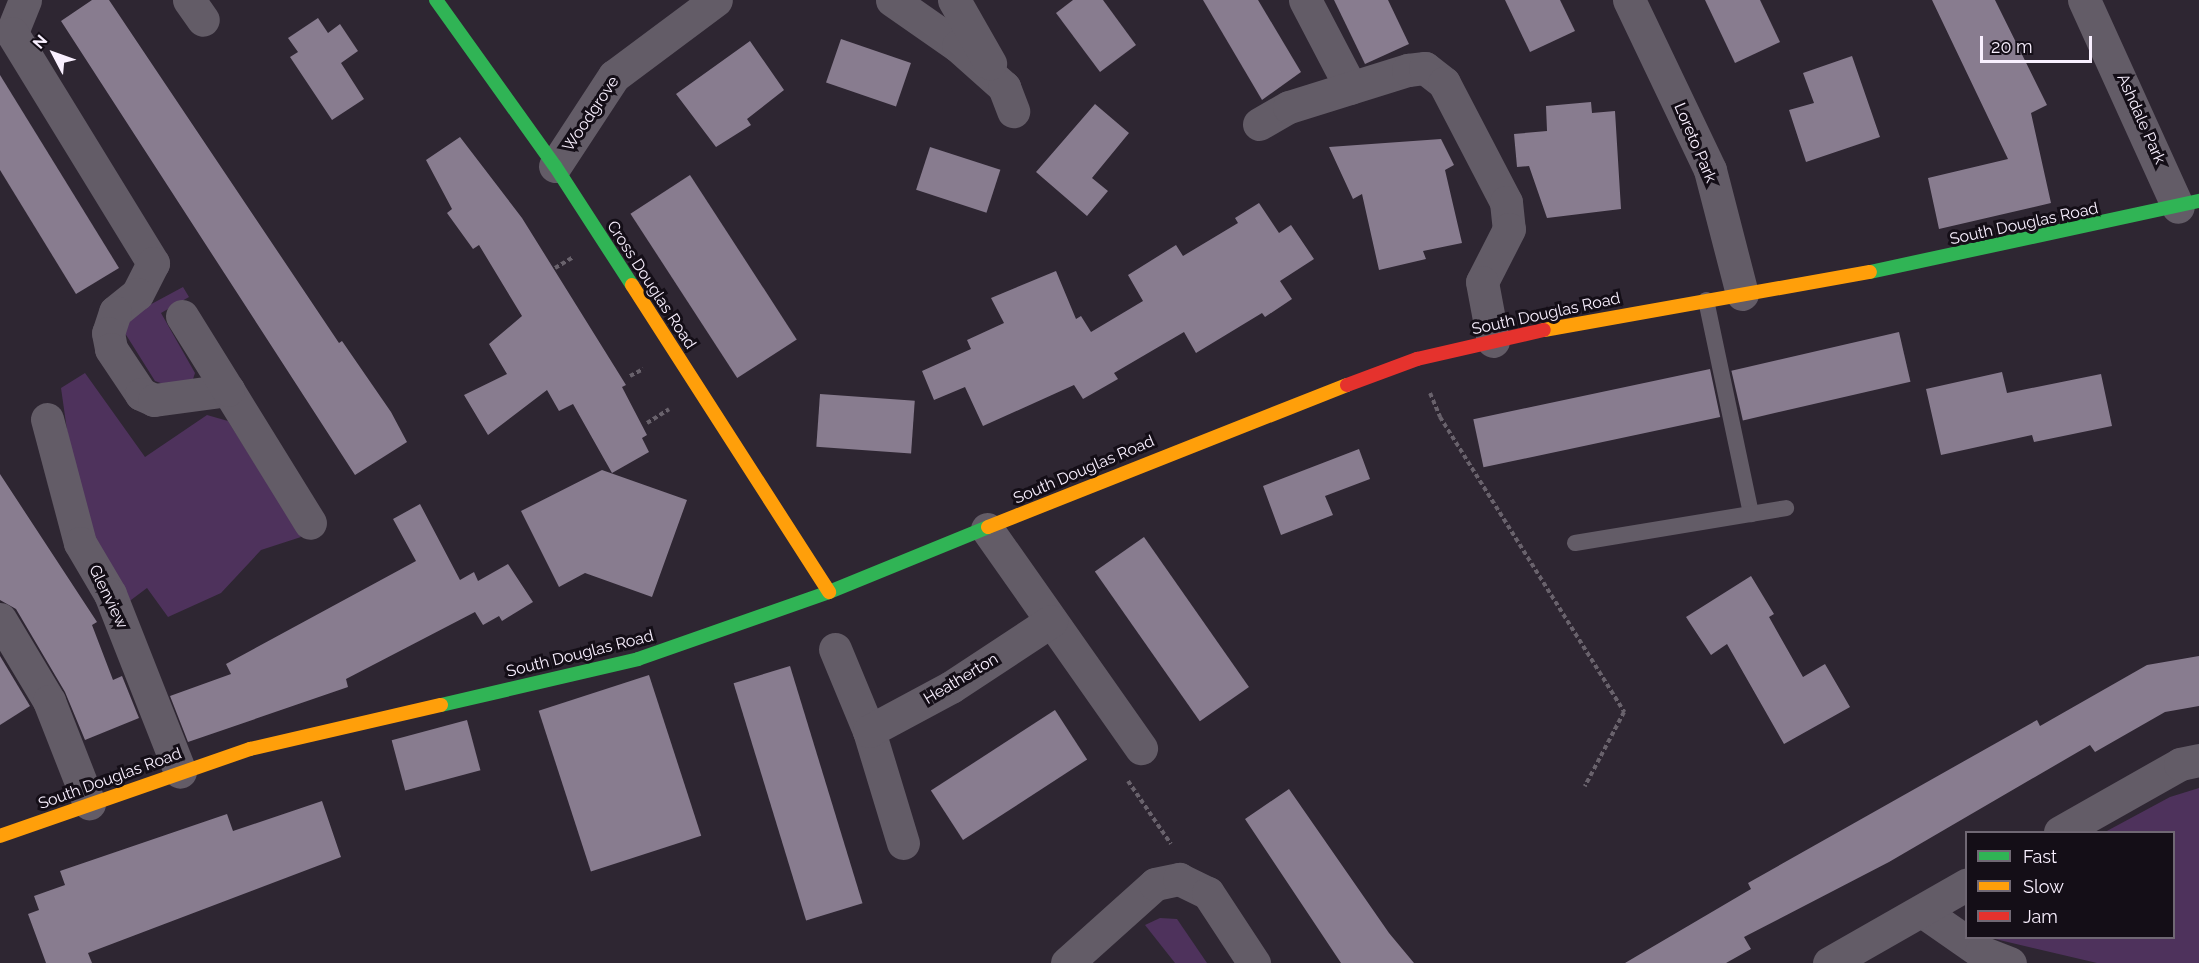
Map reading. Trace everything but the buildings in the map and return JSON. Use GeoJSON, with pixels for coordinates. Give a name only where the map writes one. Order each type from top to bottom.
{"type":"FeatureCollection","features":[{"type":"Feature","properties":{"kind":"main road","name":"Cross Douglas Road"},"geometry":{"type":"LineString","coordinates":[[436,0],[555,166],[829,592]]}},
{"type":"Feature","properties":{"kind":"main road","name":"South Douglas Road"},"geometry":{"type":"LineString","coordinates":[[0,836],[180,771],[317,731],[638,659],[829,592],[1227,429],[1417,359],[1493,341],[1706,300],[1911,266],[2189,204]]}},
{"type":"Feature","properties":{"kind":"street"},"geometry":{"type":"LineString","coordinates":[[25,0],[6,37],[153,263],[137,294],[115,312],[108,333],[111,349],[141,394],[154,400],[228,390]]}},
{"type":"Feature","properties":{"kind":"street","name":"Woodgrove"},"geometry":{"type":"LineString","coordinates":[[555,166],[614,76],[716,0]]}},
{"type":"Feature","properties":{"kind":"street"},"geometry":{"type":"LineString","coordinates":[[892,0],[958,46],[1008,99],[954,0]]}},
{"type":"Feature","properties":{"kind":"street"},"geometry":{"type":"LineString","coordinates":[[1305,0],[1351,88]]}},
{"type":"Feature","properties":{"kind":"street","name":"Loreto Park"},"geometry":{"type":"LineString","coordinates":[[1629,0],[1710,170],[1742,294]]}},
{"type":"Feature","properties":{"kind":"street","name":"Ashdale Park"},"geometry":{"type":"LineString","coordinates":[[2084,0],[2189,204]]}},
{"type":"Feature","properties":{"kind":"street"},"geometry":{"type":"LineString","coordinates":[[1259,124],[1288,107],[1425,68],[1444,83],[1506,202],[1509,229],[1482,282],[1493,341]]}},
{"type":"Feature","properties":{"kind":"street"},"geometry":{"type":"LineString","coordinates":[[182,316],[310,523]]}},
{"type":"Feature","properties":{"kind":"street","name":"Glenview"},"geometry":{"type":"LineString","coordinates":[[47,419],[80,543],[110,594],[180,771]]}},
{"type":"Feature","properties":{"kind":"street"},"geometry":{"type":"LineString","coordinates":[[987,529],[1141,748]]}},
{"type":"Feature","properties":{"kind":"street"},"geometry":{"type":"LineString","coordinates":[[0,619],[49,701],[89,803]]}},
{"type":"Feature","properties":{"kind":"street","name":"Heatherton"},"geometry":{"type":"LineString","coordinates":[[868,731],[951,687],[1051,621]]}},
{"type":"Feature","properties":{"kind":"street"},"geometry":{"type":"LineString","coordinates":[[835,648],[868,731],[903,843]]}},
{"type":"Feature","properties":{"kind":"street"},"geometry":{"type":"LineString","coordinates":[[2062,831],[2180,764],[2199,760]]}},
{"type":"Feature","properties":{"kind":"street"},"geometry":{"type":"LineString","coordinates":[[1067,963],[1155,884],[1179,879],[1208,893],[1254,963]]}},
{"type":"Feature","properties":{"kind":"street"},"geometry":{"type":"LineString","coordinates":[[1829,963],[1965,886]]}},
{"type":"Feature","properties":{"kind":"street"},"geometry":{"type":"LineString","coordinates":[[1922,911],[1981,952],[2010,963]]}},
{"type":"Feature","properties":{"kind":"lane"},"geometry":{"type":"LineString","coordinates":[[1706,300],[1751,514]]}},
{"type":"Feature","properties":{"kind":"lane"},"geometry":{"type":"LineString","coordinates":[[1575,543],[1786,508]]}},
{"type":"Feature","properties":{"kind":"path"},"geometry":{"type":"LineString","coordinates":[[1417,359],[1440,417],[1624,711],[1585,786]]}},
{"type":"Feature","properties":{"kind":"path"},"geometry":{"type":"LineString","coordinates":[[646,423],[674,406]]}},
{"type":"Feature","properties":{"kind":"path"},"geometry":{"type":"LineString","coordinates":[[1128,782],[1174,848]]}},
{"type":"Feature","properties":{"kind":"shaded area"},"geometry":{"type":"Polygon","coordinates":[[[183,287],[189,297],[161,313],[195,373],[192,382],[166,385],[155,381],[123,330],[131,315],[183,287]]]}},
{"type":"Feature","properties":{"kind":"shaded area"},"geometry":{"type":"Polygon","coordinates":[[[85,373],[145,457],[207,415],[228,421],[301,537],[261,550],[221,593],[168,617],[147,588],[123,606],[77,500],[61,388],[85,373]]]}},
{"type":"Feature","properties":{"kind":"shaded area"},"geometry":{"type":"Polygon","coordinates":[[[2199,788],[2199,963],[2097,963],[1995,939],[2175,939],[2175,831],[2107,831],[2170,797],[2199,788]]]}},
{"type":"Feature","properties":{"kind":"shaded area"},"geometry":{"type":"Polygon","coordinates":[[[1160,918],[1177,919],[1207,963],[1175,963],[1145,925],[1160,918]]]}},
{"type":"Feature","properties":{"kind":"traffic: fast"},"geometry":{"type":"LineString","coordinates":[[436,0],[555,166],[632,285]]}},
{"type":"Feature","properties":{"kind":"traffic: fast"},"geometry":{"type":"LineString","coordinates":[[1870,272],[2199,201]]}},
{"type":"Feature","properties":{"kind":"traffic: fast"},"geometry":{"type":"LineString","coordinates":[[441,705],[638,659],[829,592],[988,527]]}},
{"type":"Feature","properties":{"kind":"traffic: slow"},"geometry":{"type":"LineString","coordinates":[[1544,330],[1870,272]]}},
{"type":"Feature","properties":{"kind":"traffic: slow"},"geometry":{"type":"LineString","coordinates":[[632,285],[829,592]]}},
{"type":"Feature","properties":{"kind":"traffic: slow"},"geometry":{"type":"LineString","coordinates":[[988,527],[1347,385]]}},
{"type":"Feature","properties":{"kind":"traffic: slow"},"geometry":{"type":"LineString","coordinates":[[0,836],[250,749],[441,705]]}},
{"type":"Feature","properties":{"kind":"traffic: jam"},"geometry":{"type":"LineString","coordinates":[[1347,385],[1417,359],[1544,330]]}}]}
